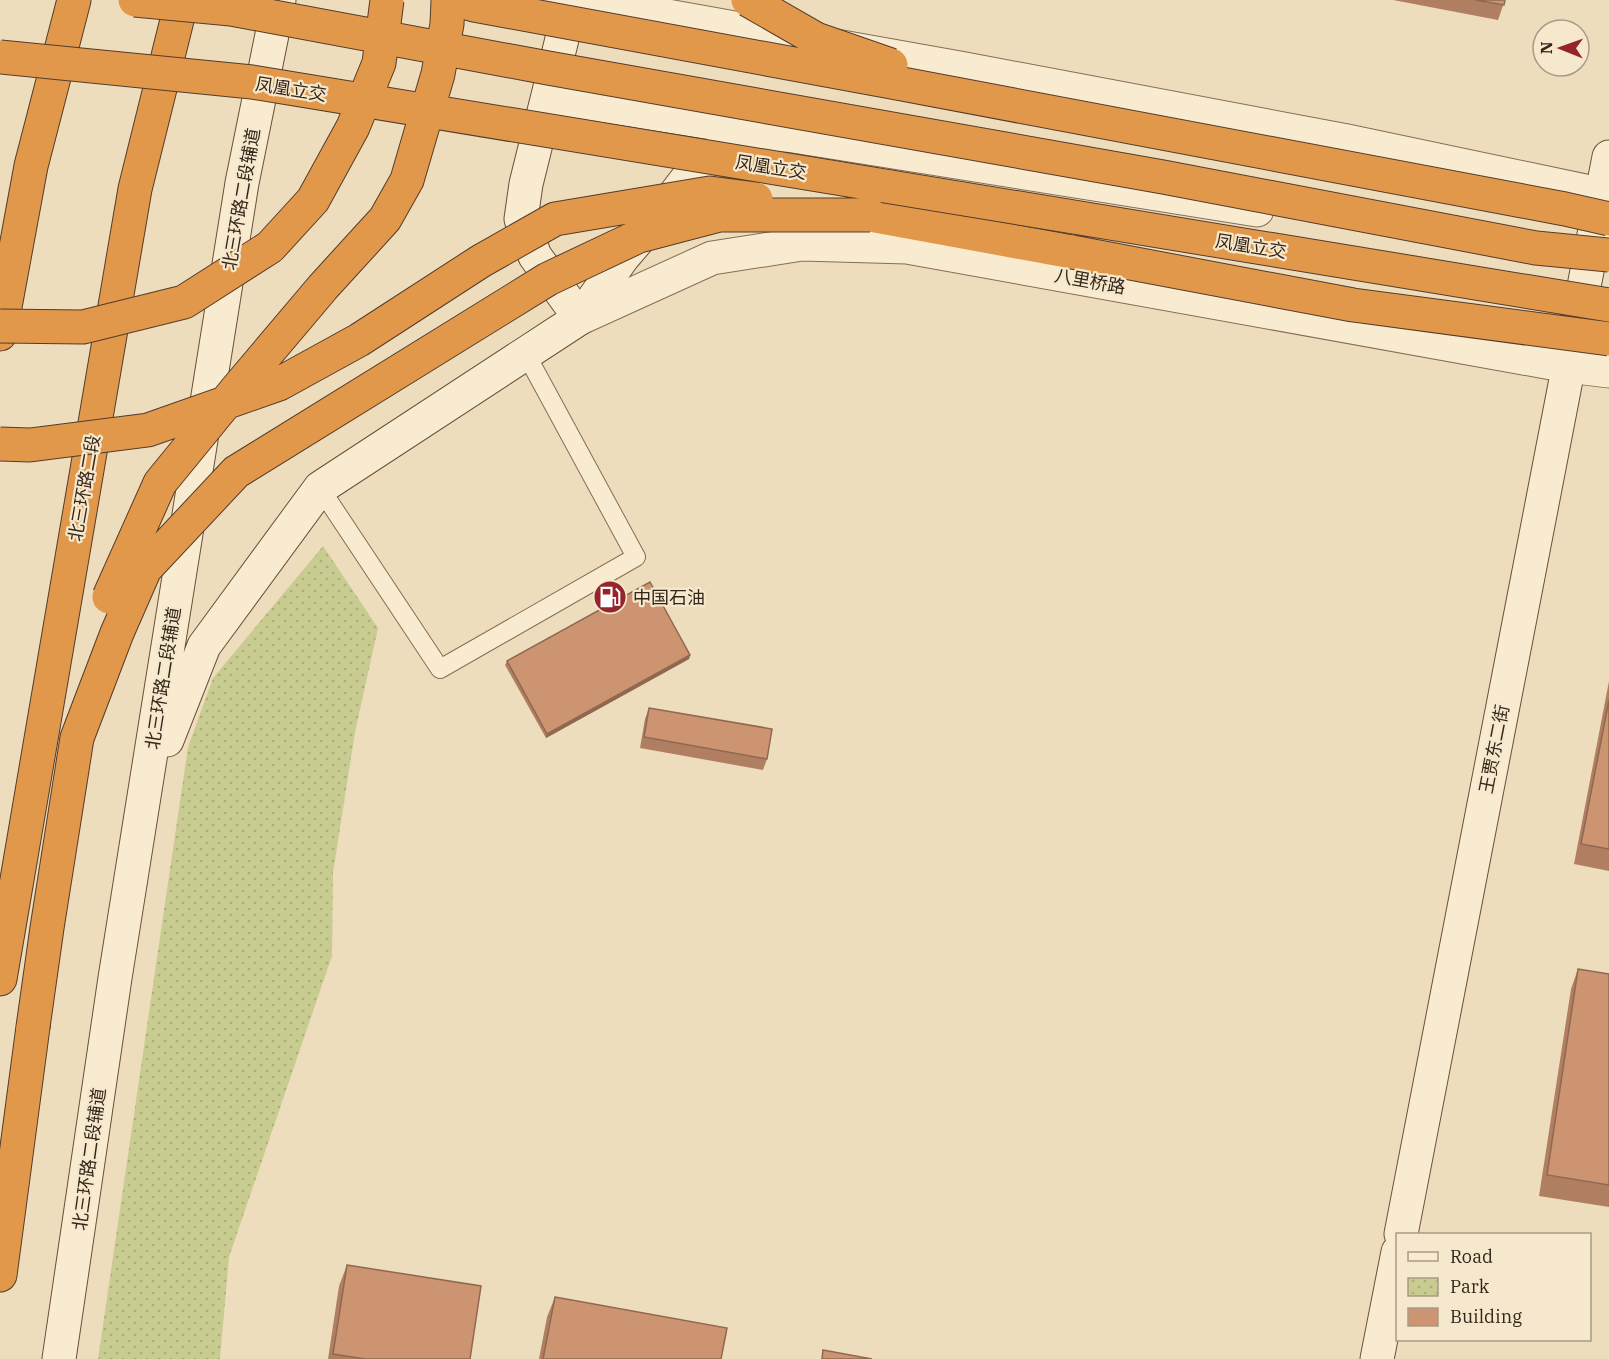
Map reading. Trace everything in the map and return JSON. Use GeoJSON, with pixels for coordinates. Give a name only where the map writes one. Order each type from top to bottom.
{"type":"FeatureCollection","features":[{"type":"Feature","properties":{"kind":"highway"},"geometry":{"type":"LineString","coordinates":[[0,334],[31,166],[74,0]]}},
{"type":"Feature","properties":{"kind":"highway"},"geometry":{"type":"LineString","coordinates":[[135,0],[231,9],[559,70],[1163,177],[1602,261]]}},
{"type":"Feature","properties":{"kind":"highway","name":"北三环路二段"},"geometry":{"type":"LineString","coordinates":[[0,979],[135,189],[182,0]]}},
{"type":"Feature","properties":{"kind":"highway"},"geometry":{"type":"LineString","coordinates":[[3,314],[83,327],[184,302],[270,247],[313,200],[353,127],[379,63],[387,0]]}},
{"type":"Feature","properties":{"kind":"highway"},"geometry":{"type":"LineString","coordinates":[[0,1275],[47,928],[93,633],[160,483],[279,339],[385,219],[407,180],[438,74],[447,24],[448,0]]}},
{"type":"Feature","properties":{"kind":"highway"},"geometry":{"type":"LineString","coordinates":[[458,0],[474,5],[1542,205],[1607,204]]}},
{"type":"Feature","properties":{"kind":"highway"},"geometry":{"type":"LineString","coordinates":[[748,0],[816,39],[998,102]]}},
{"type":"Feature","properties":{"kind":"highway","name":"凤凰立交"},"geometry":{"type":"LineString","coordinates":[[0,57],[252,82],[1609,305]]}},
{"type":"Feature","properties":{"kind":"highway"},"geometry":{"type":"LineString","coordinates":[[0,444],[30,445],[148,430],[279,384],[359,340],[481,261],[555,219],[710,193],[870,215],[1353,305],[1609,339]]}},
{"type":"Feature","properties":{"kind":"highway"},"geometry":{"type":"LineString","coordinates":[[77,738],[117,633],[145,569],[236,472],[548,279],[639,236],[719,215],[870,215]]}},
{"type":"Feature","properties":{"kind":"highway"},"geometry":{"type":"LineString","coordinates":[[0,251],[3,314]]}},
{"type":"Feature","properties":{"kind":"street","name":"北三环路二段辅道"},"geometry":{"type":"LineString","coordinates":[[59,1359],[115,978],[242,183],[279,0]]}},
{"type":"Feature","properties":{"kind":"street"},"geometry":{"type":"LineString","coordinates":[[559,0],[562,9],[562,39],[526,184],[521,219],[535,256],[580,318]]}},
{"type":"Feature","properties":{"kind":"street"},"geometry":{"type":"LineString","coordinates":[[592,0],[600,4],[965,69],[1347,141],[1607,204]]}},
{"type":"Feature","properties":{"kind":"street"},"geometry":{"type":"LineString","coordinates":[[548,98],[1602,261]]}},
{"type":"Feature","properties":{"kind":"street"},"geometry":{"type":"LineString","coordinates":[[144,799],[204,646],[320,488],[580,318],[623,257],[689,177],[722,147],[755,136],[787,135]]}},
{"type":"Feature","properties":{"kind":"street","name":"王贾东二街"},"geometry":{"type":"LineString","coordinates":[[1401,1233],[1568,366],[1602,261],[1609,157]]}},
{"type":"Feature","properties":{"kind":"street","name":"八里桥路"},"geometry":{"type":"LineString","coordinates":[[580,318],[712,258],[802,244],[907,247],[1568,366],[1609,371]]}},
{"type":"Feature","properties":{"kind":"street"},"geometry":{"type":"LineString","coordinates":[[1377,1359],[1396,1262]]}},
{"type":"Feature","properties":{"kind":"lane"},"geometry":{"type":"LineString","coordinates":[[320,488],[440,669],[636,557],[526,354]]}},
{"type":"Feature","properties":{"kind":"green space"},"geometry":{"type":"Polygon","coordinates":[[[323,546],[378,628],[355,732],[333,873],[332,956],[229,1257],[220,1359],[98,1359],[188,747],[213,678],[323,546]]]}},
{"type":"Feature","properties":{"kind":"building"},"geometry":{"type":"Polygon","coordinates":[[[1475,0],[1505,0],[1504,5],[1475,0]]]}},
{"type":"Feature","properties":{"kind":"building"},"geometry":{"type":"Polygon","coordinates":[[[650,582],[690,655],[547,734],[507,661],[650,582]]]}},
{"type":"Feature","properties":{"kind":"building"},"geometry":{"type":"Polygon","coordinates":[[[1609,700],[1609,849],[1581,844],[1609,700]]]}},
{"type":"Feature","properties":{"kind":"building"},"geometry":{"type":"Polygon","coordinates":[[[649,708],[772,729],[767,759],[644,737],[649,708]]]}},
{"type":"Feature","properties":{"kind":"building"},"geometry":{"type":"Polygon","coordinates":[[[1578,969],[1609,974],[1609,1185],[1547,1175],[1578,969]]]}},
{"type":"Feature","properties":{"kind":"building"},"geometry":{"type":"Polygon","coordinates":[[[347,1265],[481,1286],[470,1359],[365,1359],[333,1354],[347,1265]]]}},
{"type":"Feature","properties":{"kind":"building"},"geometry":{"type":"Polygon","coordinates":[[[555,1297],[727,1328],[721,1359],[543,1359],[555,1297]]]}},
{"type":"Feature","properties":{"kind":"building"},"geometry":{"type":"Polygon","coordinates":[[[823,1350],[872,1359],[822,1359],[823,1350]]]}},
{"type":"Feature","properties":{"kind":"place","name":"中国石油"},"geometry":{"type":"Point","coordinates":[610,597]}}]}
